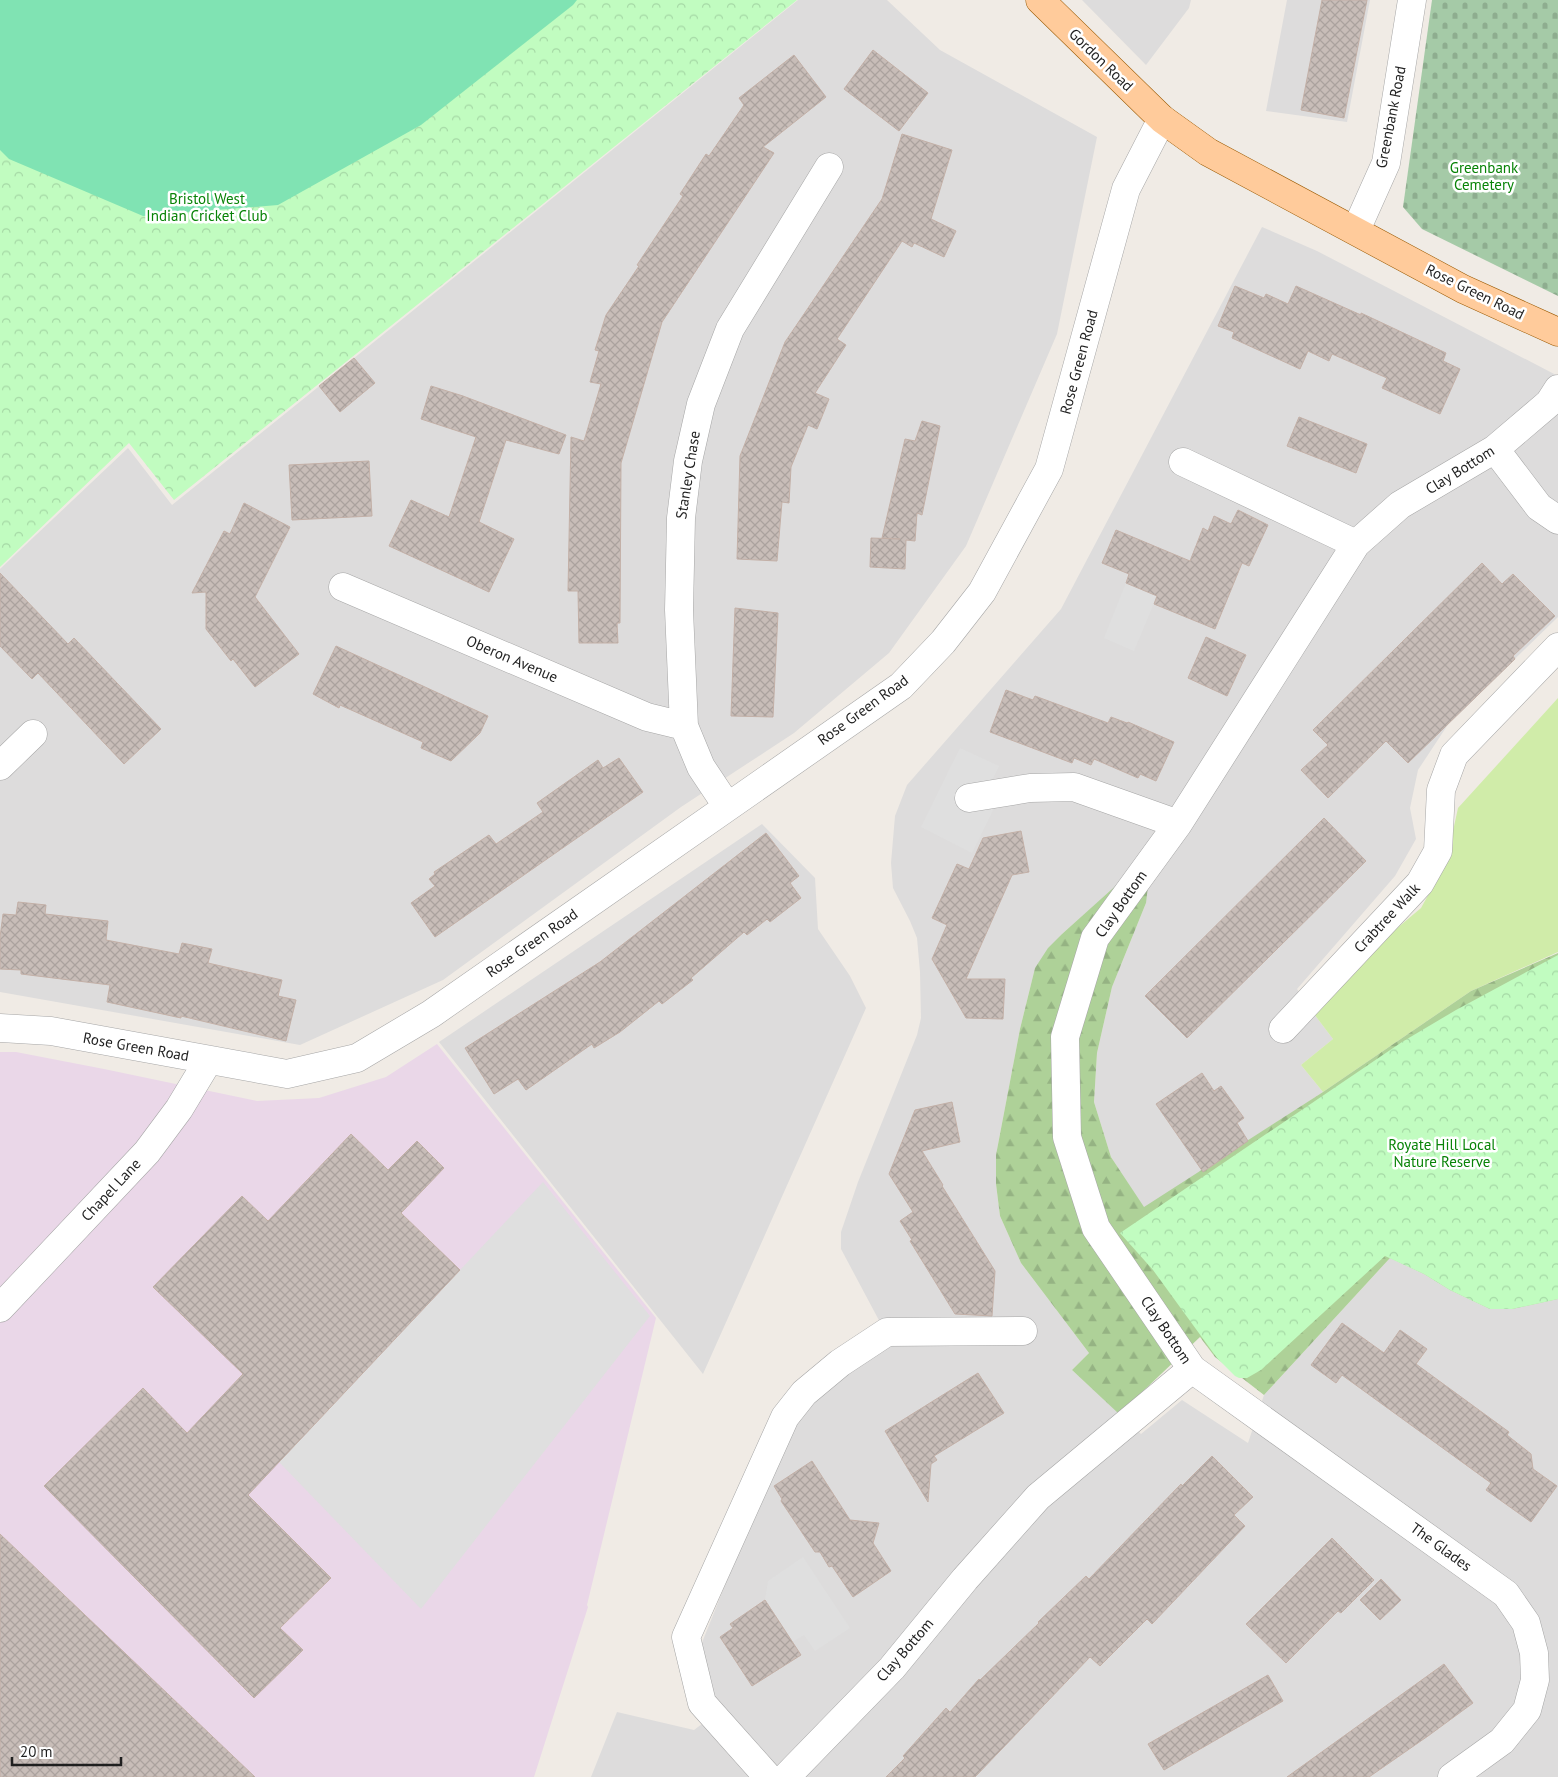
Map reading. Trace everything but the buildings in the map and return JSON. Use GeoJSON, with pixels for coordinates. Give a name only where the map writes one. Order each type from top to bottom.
{"type":"FeatureCollection","features":[{"type":"Feature","properties":{"kind":"main road","name":"Gordon Road"},"geometry":{"type":"LineString","coordinates":[[1040,0],[1162,120]]}},
{"type":"Feature","properties":{"kind":"main road","name":"Rose Green Road"},"geometry":{"type":"LineString","coordinates":[[1162,120],[1208,152],[1255,178],[1356,230],[1463,289],[1558,332]]}},
{"type":"Feature","properties":{"kind":"street","name":"Greenbank Road"},"geometry":{"type":"LineString","coordinates":[[1356,230],[1386,163],[1412,0]]}},
{"type":"Feature","properties":{"kind":"street","name":"Rose Green Road"},"geometry":{"type":"LineString","coordinates":[[0,1028],[50,1031],[287,1074],[357,1058],[431,1014],[901,686],[943,642],[982,592],[1049,469],[1126,189],[1162,120]]}},
{"type":"Feature","properties":{"kind":"street","name":"Stanley Chase"},"geometry":{"type":"LineString","coordinates":[[727,806],[701,767],[684,726],[679,610],[681,518],[688,461],[700,404],[730,329],[829,166]]}},
{"type":"Feature","properties":{"kind":"street","name":"Clay Bottom"},"geometry":{"type":"LineString","coordinates":[[786,1777],[892,1668],[965,1579],[1038,1498],[1192,1369],[1096,1228],[1067,1137],[1065,1037],[1095,938],[1178,824],[1356,544],[1400,505],[1495,449],[1548,402],[1558,389]]}},
{"type":"Feature","properties":{"kind":"street"},"geometry":{"type":"LineString","coordinates":[[1495,449],[1538,507],[1558,520]]}},
{"type":"Feature","properties":{"kind":"street"},"geometry":{"type":"LineString","coordinates":[[1183,462],[1356,544]]}},
{"type":"Feature","properties":{"kind":"street","name":"Oberon Avenue"},"geometry":{"type":"LineString","coordinates":[[342,586],[647,717],[684,726]]}},
{"type":"Feature","properties":{"kind":"street","name":"Crabtree Walk"},"geometry":{"type":"LineString","coordinates":[[1283,1029],[1420,883],[1438,851],[1441,790],[1454,755],[1558,647]]}},
{"type":"Feature","properties":{"kind":"street"},"geometry":{"type":"LineString","coordinates":[[0,766],[33,734]]}},
{"type":"Feature","properties":{"kind":"street"},"geometry":{"type":"LineString","coordinates":[[969,798],[1030,788],[1074,787],[1178,824]]}},
{"type":"Feature","properties":{"kind":"street","name":"Chapel Lane"},"geometry":{"type":"LineString","coordinates":[[0,1308],[147,1152],[179,1109],[208,1061]]}},
{"type":"Feature","properties":{"kind":"street"},"geometry":{"type":"LineString","coordinates":[[768,1777],[702,1703],[686,1637],[785,1418],[804,1392],[840,1363],[887,1332],[1023,1330]]}},
{"type":"Feature","properties":{"kind":"street","name":"The Glades"},"geometry":{"type":"LineString","coordinates":[[1192,1369],[1506,1594],[1526,1624],[1534,1653],[1535,1680],[1527,1710],[1502,1741],[1452,1777]]}},
{"type":"Feature","properties":{"kind":"shaded area"},"geometry":{"type":"Polygon","coordinates":[[[798,0],[887,0],[940,50],[1097,137],[1057,334],[966,546],[889,653],[794,733],[681,807],[443,980],[300,1045],[0,992],[0,569],[128,448],[172,505],[798,0]]]}},
{"type":"Feature","properties":{"kind":"shaded area"},"geometry":{"type":"Polygon","coordinates":[[[1082,0],[1191,0],[1189,8],[1146,65],[1082,0]]]}},
{"type":"Feature","properties":{"kind":"shaded area"},"geometry":{"type":"Polygon","coordinates":[[[1287,0],[1370,0],[1347,122],[1266,111],[1287,0]]]}},
{"type":"Feature","properties":{"kind":"shaded area"},"geometry":{"type":"Polygon","coordinates":[[[1262,227],[1317,251],[1558,376],[1558,617],[1449,723],[1418,770],[1410,808],[1416,839],[1395,876],[1297,989],[1333,1039],[1301,1065],[1323,1092],[1144,1208],[1111,1157],[1094,1102],[1097,1053],[1112,987],[1146,903],[1131,873],[1062,934],[1035,968],[1020,1029],[996,1155],[996,1184],[1000,1216],[1021,1263],[1089,1353],[1072,1370],[1141,1434],[1182,1400],[1248,1443],[1264,1395],[1390,1258],[1490,1309],[1512,1309],[1558,1299],[1558,1777],[591,1777],[617,1712],[694,1730],[723,1708],[711,1693],[699,1650],[778,1453],[804,1411],[825,1391],[890,1341],[841,1249],[841,1232],[858,1182],[917,1035],[921,1018],[917,938],[893,888],[891,863],[895,816],[907,785],[1061,609],[1262,227]]]}},
{"type":"Feature","properties":{"kind":"shaded area"},"geometry":{"type":"Polygon","coordinates":[[[1126,583],[1157,596],[1134,651],[1104,638],[1126,583]]]}},
{"type":"Feature","properties":{"kind":"shaded area"},"geometry":{"type":"Polygon","coordinates":[[[960,748],[999,766],[987,790],[1000,796],[972,853],[921,827],[960,748]]]}},
{"type":"Feature","properties":{"kind":"shaded area"},"geometry":{"type":"Polygon","coordinates":[[[762,824],[815,878],[818,929],[850,976],[866,1008],[703,1374],[439,1042],[762,824]]]}},
{"type":"Feature","properties":{"kind":"shaded area"},"geometry":{"type":"Polygon","coordinates":[[[437,1044],[656,1318],[588,1607],[534,1777],[0,1777],[0,1052],[16,1052],[257,1101],[319,1098],[386,1077],[437,1044]]]}},
{"type":"Feature","properties":{"kind":"shaded area"},"geometry":{"type":"Polygon","coordinates":[[[543,1182],[650,1316],[421,1609],[279,1462],[543,1182]]]}},
{"type":"Feature","properties":{"kind":"shaded area"},"geometry":{"type":"Polygon","coordinates":[[[803,1557],[850,1628],[815,1651],[804,1635],[792,1642],[765,1600],[768,1581],[803,1557]]]}},
{"type":"Feature","properties":{"kind":"green space","name":"Bristol West Indian Cricket Club"},"geometry":{"type":"Polygon","coordinates":[[[0,0],[797,0],[174,500],[129,443],[0,567],[0,0]]]}},
{"type":"Feature","properties":{"kind":"green space"},"geometry":{"type":"Polygon","coordinates":[[[0,0],[577,0],[421,125],[278,205],[143,216],[9,159],[0,150],[0,0]]]}},
{"type":"Feature","properties":{"kind":"green space","name":"Greenbank Cemetery"},"geometry":{"type":"Polygon","coordinates":[[[1432,0],[1558,0],[1558,296],[1422,229],[1403,207],[1432,0]]]}},
{"type":"Feature","properties":{"kind":"green space"},"geometry":{"type":"Polygon","coordinates":[[[1558,698],[1558,952],[1471,991],[1323,1092],[1301,1065],[1333,1039],[1311,1010],[1344,973],[1421,908],[1446,863],[1458,808],[1558,698]]]}},
{"type":"Feature","properties":{"kind":"green space","name":"Royate Hill Local Nature Reserve"},"geometry":{"type":"Polygon","coordinates":[[[1131,872],[1148,886],[1146,903],[1112,987],[1097,1053],[1094,1102],[1111,1157],[1144,1207],[1323,1092],[1471,991],[1558,953],[1558,1299],[1512,1309],[1490,1309],[1390,1258],[1264,1395],[1215,1357],[1200,1337],[1119,1414],[1072,1370],[1089,1353],[1021,1263],[1000,1216],[996,1184],[996,1155],[1020,1029],[1035,968],[1048,948],[1062,934],[1131,872]]]}},
{"type":"Feature","properties":{"kind":"green space","name":"Royate Hill Local Nature Reserve"},"geometry":{"type":"Polygon","coordinates":[[[1558,955],[1558,1299],[1512,1309],[1490,1309],[1450,1290],[1424,1274],[1385,1256],[1261,1370],[1247,1378],[1235,1376],[1217,1358],[1153,1270],[1120,1233],[1402,1042],[1456,1010],[1558,955]]]}}]}
